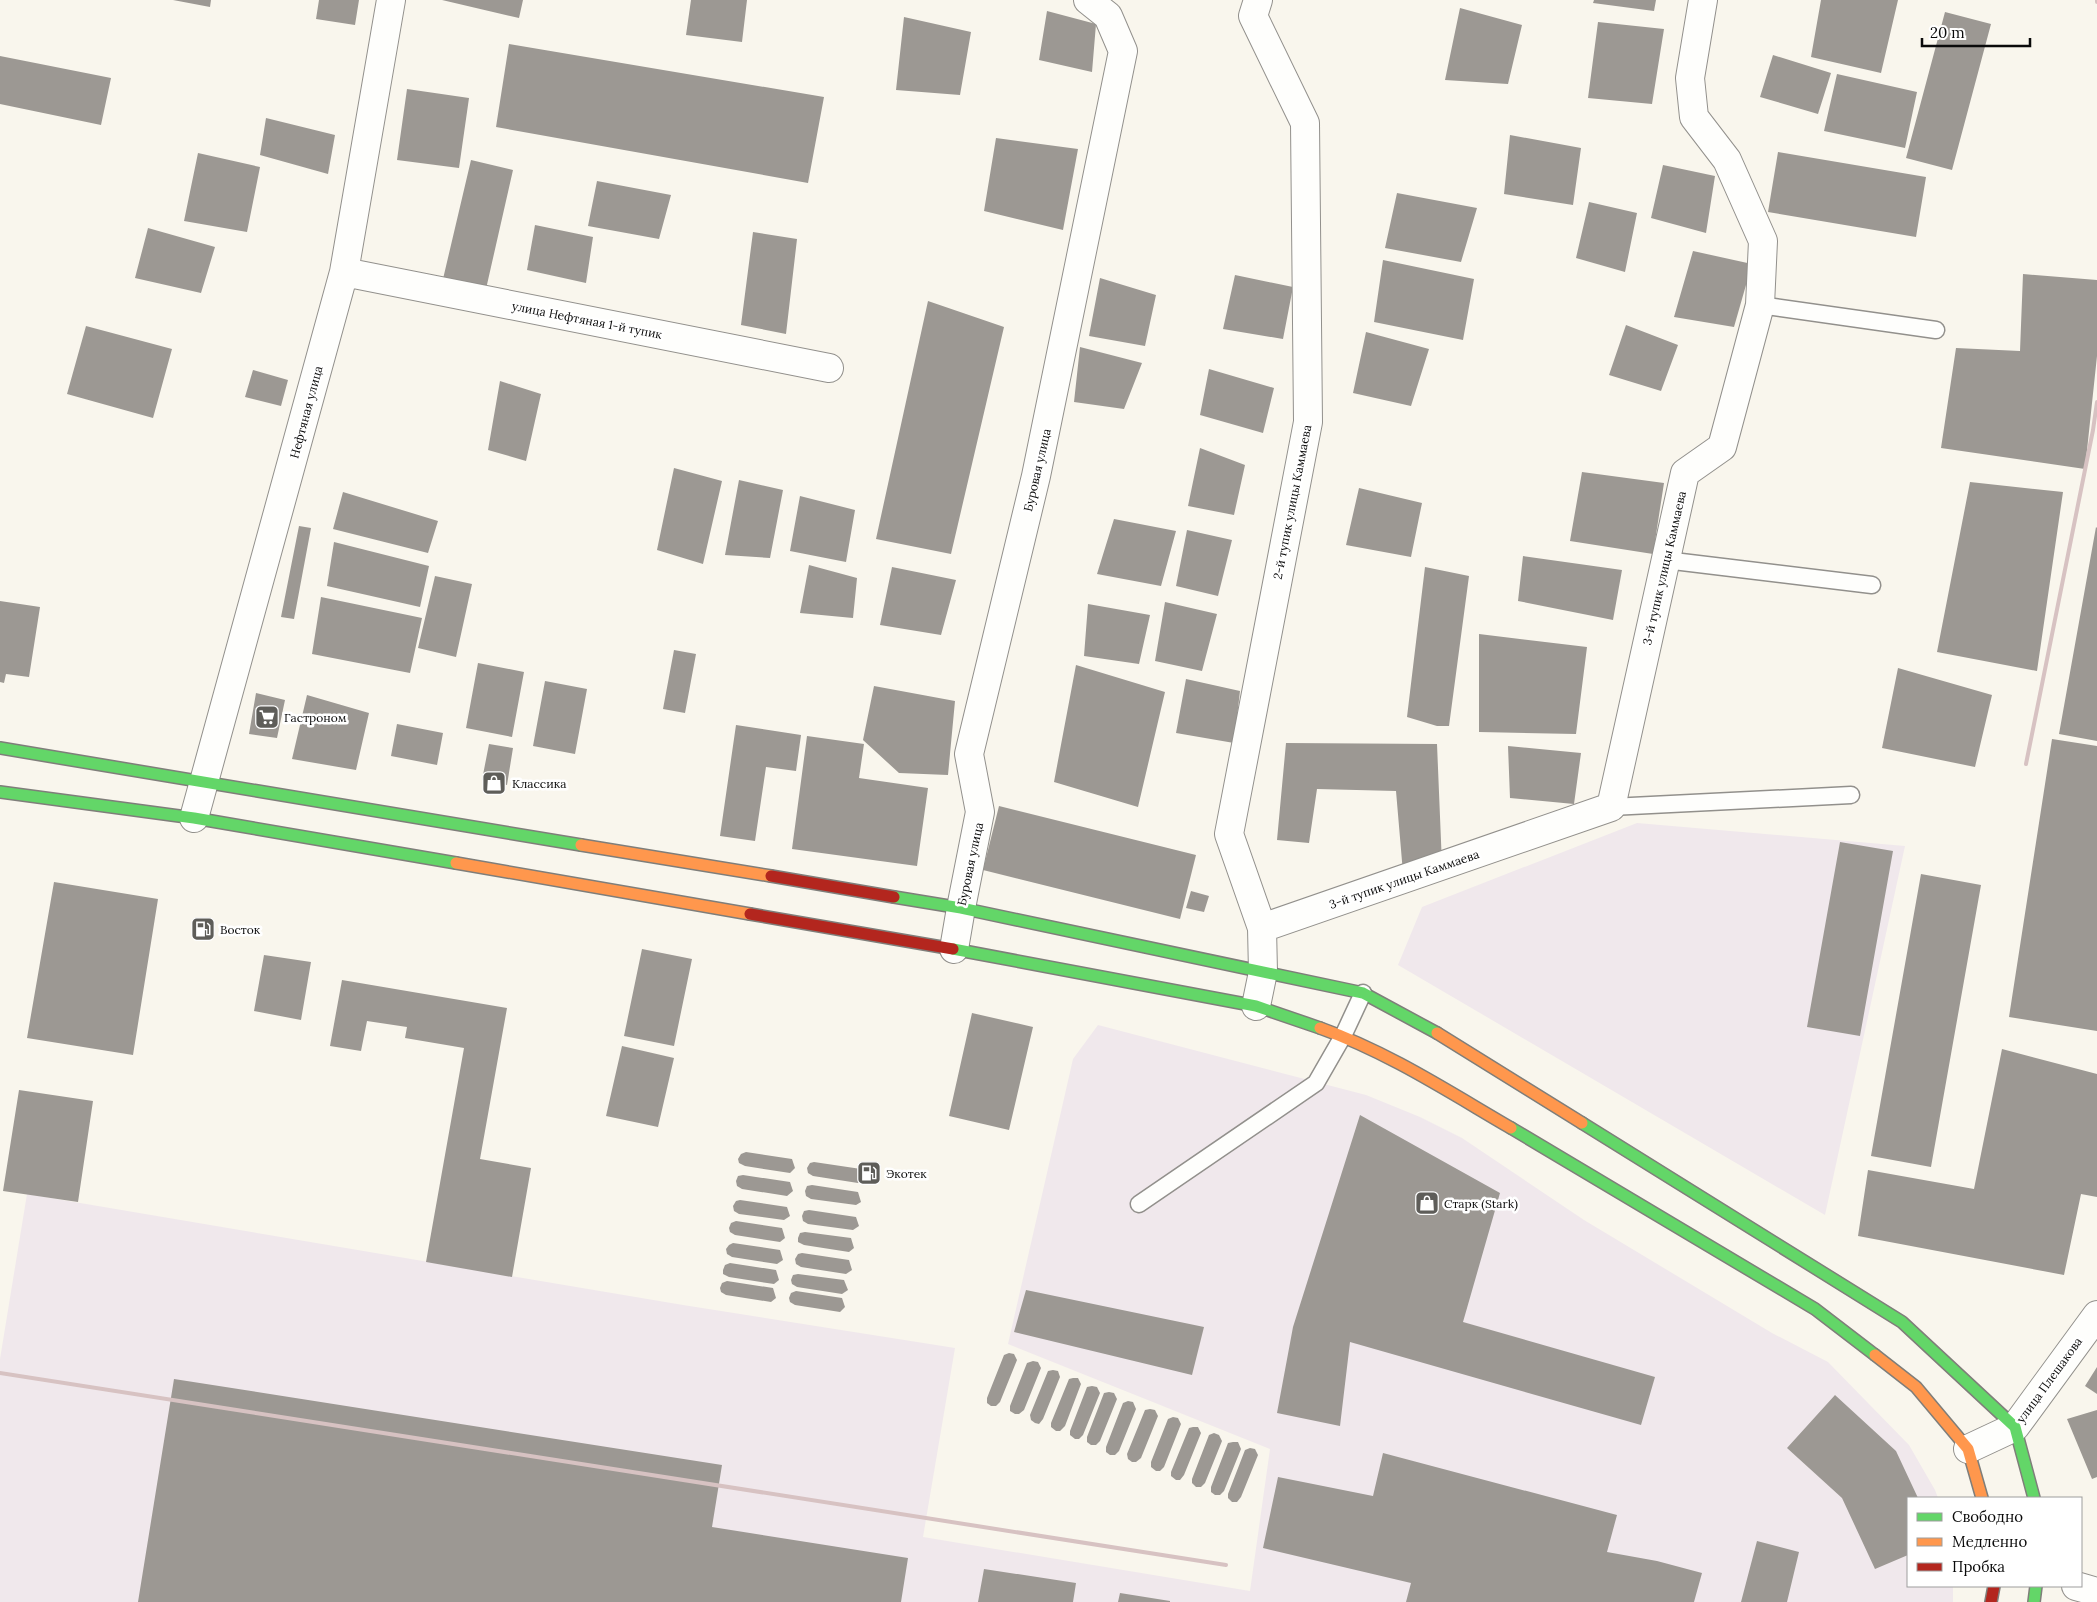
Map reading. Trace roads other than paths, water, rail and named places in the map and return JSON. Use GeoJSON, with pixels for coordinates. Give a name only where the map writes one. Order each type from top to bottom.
{"type":"FeatureCollection","features":[{"type":"Feature","properties":{"kind":"main road"},"geometry":{"type":"LineString","coordinates":[[0,748],[961,908],[1363,993],[1438,1033],[1902,1322],[2015,1427],[2034,1497]]}},
{"type":"Feature","properties":{"kind":"main road"},"geometry":{"type":"LineString","coordinates":[[0,792],[194,818],[954,949],[1256,1006],[1343,1036],[1414,1071],[1815,1309],[1916,1387],[1968,1449],[1982,1497]]}},
{"type":"Feature","properties":{"kind":"main road"},"geometry":{"type":"LineString","coordinates":[[1991,1602],[1994,1587]]}},
{"type":"Feature","properties":{"kind":"main road"},"geometry":{"type":"LineString","coordinates":[[2034,1602],[2036,1587]]}},
{"type":"Feature","properties":{"kind":"street","name":"Нефтяная улица"},"geometry":{"type":"LineString","coordinates":[[194,818],[344,272],[390,0]]}},
{"type":"Feature","properties":{"kind":"street","name":"Буровая улица"},"geometry":{"type":"LineString","coordinates":[[954,949],[980,812],[969,754],[1036,476],[1123,51],[1108,16],[1088,0]]}},
{"type":"Feature","properties":{"kind":"street","name":"2-й тупик улицы Каммаева"},"geometry":{"type":"LineString","coordinates":[[1256,1006],[1263,972],[1262,928],[1229,834],[1308,422],[1305,122],[1253,16],[1258,0]]}},
{"type":"Feature","properties":{"kind":"street","name":"3-й тупик улицы Каммаева"},"geometry":{"type":"LineString","coordinates":[[1262,928],[1611,807],[1685,473],[1722,447],[1760,306],[1763,241],[1728,160],[1694,118],[1690,78],[1703,0]]}},
{"type":"Feature","properties":{"kind":"street","name":"улица Нефтяная 1-й тупик"},"geometry":{"type":"LineString","coordinates":[[344,272],[830,368]]}},
{"type":"Feature","properties":{"kind":"street","name":"улица Плешакова"},"geometry":{"type":"LineString","coordinates":[[1968,1449],[2015,1427],[2097,1316]]}},
{"type":"Feature","properties":{"kind":"street"},"geometry":{"type":"LineString","coordinates":[[2080,1587],[2097,1592]]}},
{"type":"Feature","properties":{"kind":"lane"},"geometry":{"type":"LineString","coordinates":[[1760,306],[1936,330]]}},
{"type":"Feature","properties":{"kind":"lane"},"geometry":{"type":"LineString","coordinates":[[1665,560],[1872,585]]}},
{"type":"Feature","properties":{"kind":"lane"},"geometry":{"type":"LineString","coordinates":[[1611,807],[1851,795]]}},
{"type":"Feature","properties":{"kind":"lane"},"geometry":{"type":"LineString","coordinates":[[1139,1204],[1316,1083],[1343,1036],[1363,993]]}},
{"type":"Feature","properties":{"kind":"railway"},"geometry":{"type":"LineString","coordinates":[[2026,764],[2097,402]]}},
{"type":"Feature","properties":{"kind":"railway"},"geometry":{"type":"LineString","coordinates":[[0,1373],[1226,1565]]}},
{"type":"Feature","properties":{"kind":"place","name":"Гастроном"},"geometry":{"type":"Point","coordinates":[267,717]}},
{"type":"Feature","properties":{"kind":"place","name":"Классика"},"geometry":{"type":"Point","coordinates":[494,783]}},
{"type":"Feature","properties":{"kind":"place","name":"Восток"},"geometry":{"type":"Point","coordinates":[203,929]}},
{"type":"Feature","properties":{"kind":"place","name":"Экотек"},"geometry":{"type":"Point","coordinates":[869,1173]}},
{"type":"Feature","properties":{"kind":"place","name":"Старк (Stark)"},"geometry":{"type":"Point","coordinates":[1427,1203]}}]}
